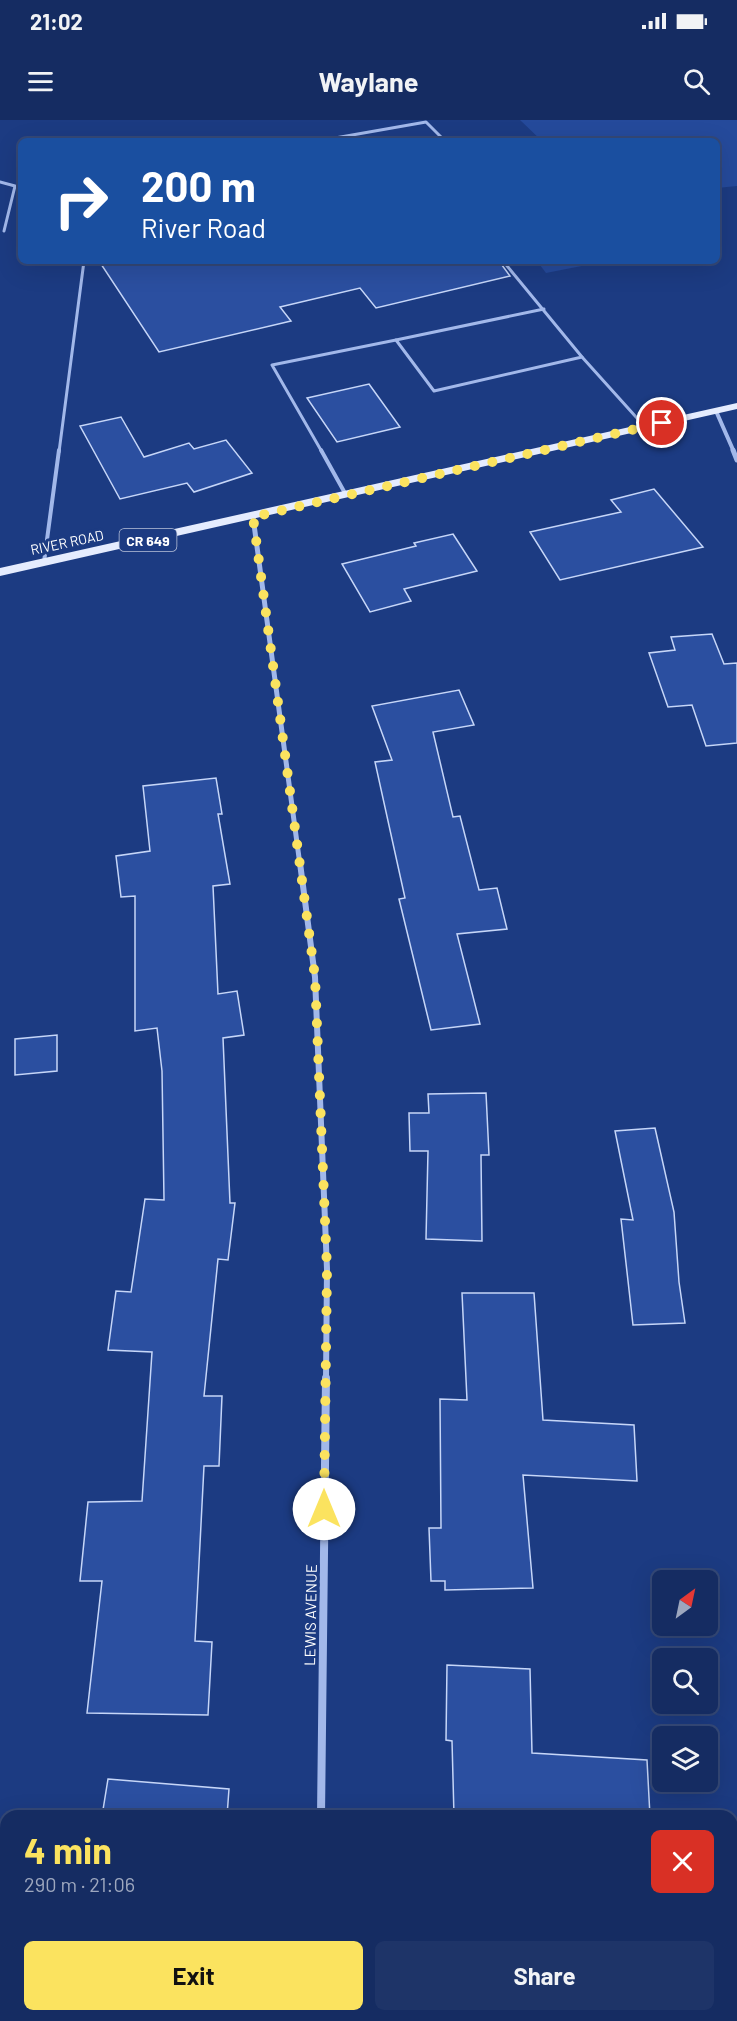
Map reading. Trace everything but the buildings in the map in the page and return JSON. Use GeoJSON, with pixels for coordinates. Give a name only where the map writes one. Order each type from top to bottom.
{"type":"FeatureCollection","features":[{"type":"Feature","properties":{"kind":"main road","name":"RIVER ROAD"},"geometry":{"type":"LineString","coordinates":[[0,572],[253,517],[737,406]]}},
{"type":"Feature","properties":{"kind":"street"},"geometry":{"type":"LineString","coordinates":[[716,411],[737,460]]}},
{"type":"Feature","properties":{"kind":"street","name":"LEWIS AVENUE"},"geometry":{"type":"LineString","coordinates":[[253,517],[315,977],[327,1269],[321,1810]]}},
{"type":"Feature","properties":{"kind":"lane"},"geometry":{"type":"LineString","coordinates":[[335,138],[426,122],[442,138]]}},
{"type":"Feature","properties":{"kind":"lane"},"geometry":{"type":"LineString","coordinates":[[0,182],[15,186],[4,231]]}},
{"type":"Feature","properties":{"kind":"lane"},"geometry":{"type":"LineString","coordinates":[[44,563],[84,264]]}},
{"type":"Feature","properties":{"kind":"lane"},"geometry":{"type":"LineString","coordinates":[[506,264],[582,357],[645,427]]}},
{"type":"Feature","properties":{"kind":"lane"},"geometry":{"type":"LineString","coordinates":[[346,495],[272,365],[544,309]]}},
{"type":"Feature","properties":{"kind":"lane"},"geometry":{"type":"LineString","coordinates":[[396,340],[434,391],[582,357]]}},
{"type":"Feature","properties":{"kind":"shaded area"},"geometry":{"type":"Polygon","coordinates":[[[520,120],[737,120],[737,186],[720,188],[720,138],[539,138],[520,120]]]}},
{"type":"Feature","properties":{"kind":"shaded area"},"geometry":{"type":"Polygon","coordinates":[[[539,264],[592,264],[546,273],[539,264]]]}},
{"type":"Feature","properties":{"kind":"route"},"geometry":{"type":"LineString","coordinates":[[324,1509],[327,1269],[315,977],[253,517],[662,423]]}}]}
